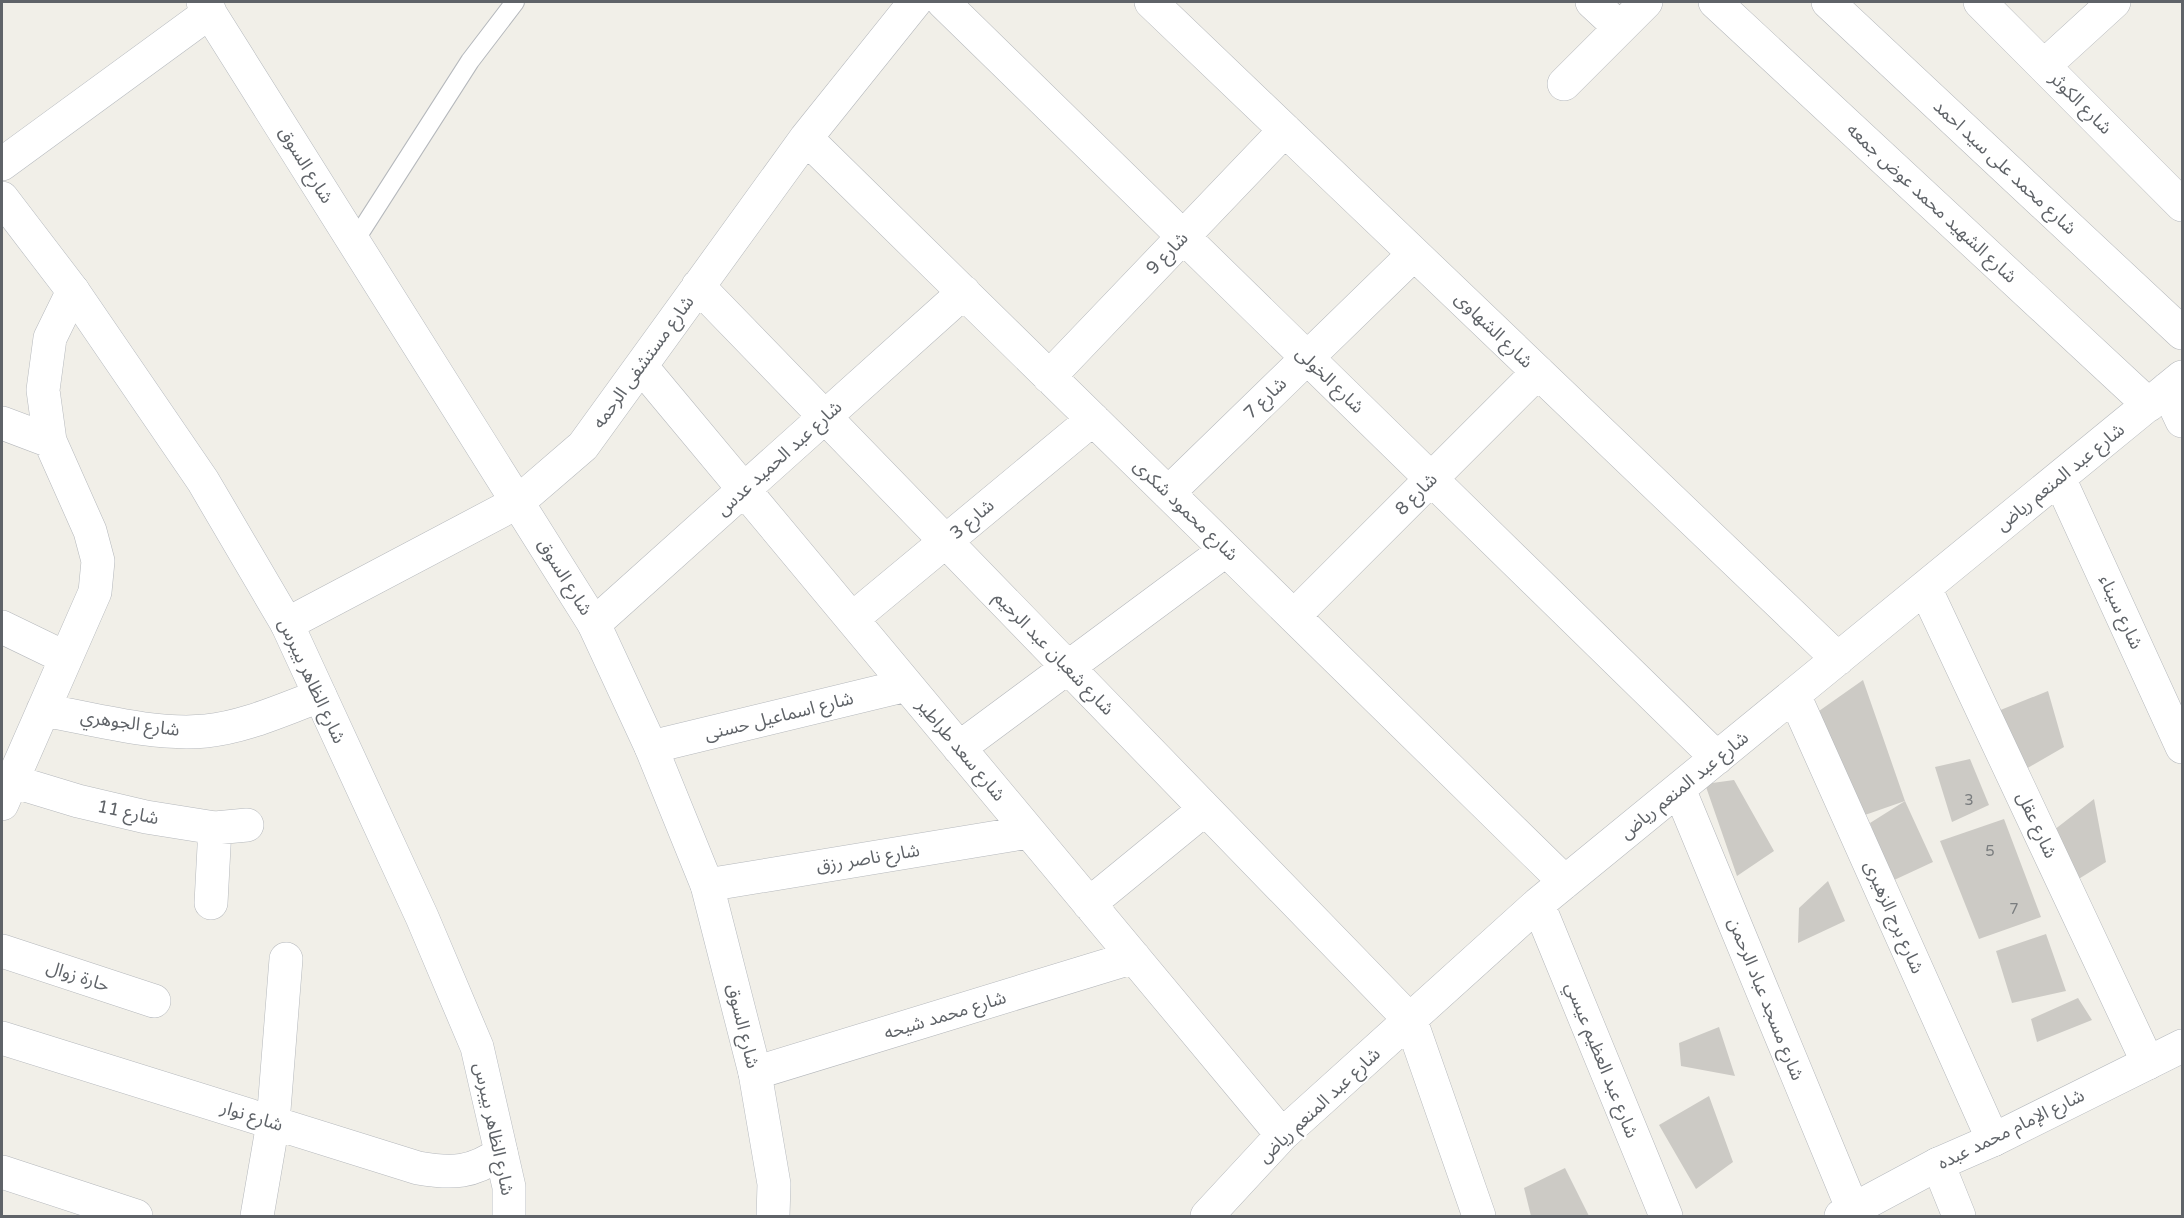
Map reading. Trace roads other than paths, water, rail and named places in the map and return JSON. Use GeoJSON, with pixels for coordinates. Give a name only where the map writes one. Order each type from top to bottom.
{"type":"FeatureCollection","features":[{"type":"Feature","properties":{"kind":"street","name":"شارع مستشفى الرحمه"},"geometry":{"type":"LineString","coordinates":[[287,624],[518,502],[583,446],[806,138],[915,2]]}},
{"type":"Feature","properties":{"kind":"street","name":"شارع الخولى"},"geometry":{"type":"LineString","coordinates":[[943,2],[1718,758]]}},
{"type":"Feature","properties":{"kind":"street","name":"شارع الشهاوى"},"geometry":{"type":"LineString","coordinates":[[1151,2],[1838,659]]}},
{"type":"Feature","properties":{"kind":"street"},"geometry":{"type":"LineString","coordinates":[[1592,2],[1620,28]]}},
{"type":"Feature","properties":{"kind":"street"},"geometry":{"type":"LineString","coordinates":[[1564,84],[1646,2]]}},
{"type":"Feature","properties":{"kind":"street","name":"شارع الشهيد محمد عوض جمعه"},"geometry":{"type":"LineString","coordinates":[[1715,2],[2166,390]]}},
{"type":"Feature","properties":{"kind":"street","name":"شارع محمد على سيد احمد"},"geometry":{"type":"LineString","coordinates":[[1828,2],[2182,333]]}},
{"type":"Feature","properties":{"kind":"street","name":"شارع الكوثر"},"geometry":{"type":"LineString","coordinates":[[1980,2],[2182,205]]}},
{"type":"Feature","properties":{"kind":"street"},"geometry":{"type":"LineString","coordinates":[[2044,66],[2114,2]]}},
{"type":"Feature","properties":{"kind":"street","name":"شارع السوق"},"geometry":{"type":"LineString","coordinates":[[207,7],[594,624],[651,747],[707,885],[755,1073],[774,1184],[773,1216]]}},
{"type":"Feature","properties":{"kind":"street"},"geometry":{"type":"LineString","coordinates":[[2,164],[207,7]]}},
{"type":"Feature","properties":{"kind":"street","name":"شارع 9"},"geometry":{"type":"LineString","coordinates":[[1049,377],[1285,130]]}},
{"type":"Feature","properties":{"kind":"street","name":"شارع محمود شكرى"},"geometry":{"type":"LineString","coordinates":[[806,138],[1565,882]]}},
{"type":"Feature","properties":{"kind":"street","name":"شارع الظاهر بيبرس"},"geometry":{"type":"LineString","coordinates":[[2,198],[73,291],[203,481],[287,624],[422,917],[477,1047],[509,1187],[508,1216]]}},
{"type":"Feature","properties":{"kind":"street","name":"شارع 7"},"geometry":{"type":"LineString","coordinates":[[1168,493],[1414,254]]}},
{"type":"Feature","properties":{"kind":"street","name":"شارع شعبان عبد الرحيم"},"geometry":{"type":"LineString","coordinates":[[698,286],[1411,1021]]}},
{"type":"Feature","properties":{"kind":"street"},"geometry":{"type":"LineString","coordinates":[[7,792],[95,592],[98,561],[90,531],[51,441],[42,390],[50,338],[73,291]]}},
{"type":"Feature","properties":{"kind":"street","name":"شارع عبد الحميد عدس"},"geometry":{"type":"LineString","coordinates":[[594,624],[964,292]]}},
{"type":"Feature","properties":{"kind":"street","name":"شارع سعد طراطير"},"geometry":{"type":"LineString","coordinates":[[641,366],[1282,1135]]}},
{"type":"Feature","properties":{"kind":"street","name":"شارع 8"},"geometry":{"type":"LineString","coordinates":[[1294,616],[1538,372]]}},
{"type":"Feature","properties":{"kind":"street"},"geometry":{"type":"LineString","coordinates":[[2166,390],[2182,421]]}},
{"type":"Feature","properties":{"kind":"street","name":"شارع عبد المنعم رياض"},"geometry":{"type":"LineString","coordinates":[[1207,1216],[1282,1135],[1538,904],[2166,390]]}},
{"type":"Feature","properties":{"kind":"street","name":"شارع 3"},"geometry":{"type":"LineString","coordinates":[[852,619],[1093,419]]}},
{"type":"Feature","properties":{"kind":"street"},"geometry":{"type":"LineString","coordinates":[[2,423],[51,441]]}},
{"type":"Feature","properties":{"kind":"street","name":"شارع سيناء"},"geometry":{"type":"LineString","coordinates":[[2059,478],[2182,747]]}},
{"type":"Feature","properties":{"kind":"street"},"geometry":{"type":"LineString","coordinates":[[959,748],[1226,550]]}},
{"type":"Feature","properties":{"kind":"street","name":"شارع عقل"},"geometry":{"type":"LineString","coordinates":[[1925,588],[2148,1063]]}},
{"type":"Feature","properties":{"kind":"street"},"geometry":{"type":"LineString","coordinates":[[2,627],[66,658]]}},
{"type":"Feature","properties":{"kind":"street","name":"شارع اسماعيل حسنى"},"geometry":{"type":"LineString","coordinates":[[651,747],[907,684]]}},
{"type":"Feature","properties":{"kind":"street","name":"شارع برج الزهيرى"},"geometry":{"type":"LineString","coordinates":[[1794,695],[1993,1140]]}},
{"type":"Feature","properties":{"kind":"street","name":"شارع الجوهري"},"geometry":{"type":"LineString","coordinates":[[43,710],[158,731],[206,731],[247,723],[320,696]]}},
{"type":"Feature","properties":{"kind":"street","name":"شارع مسجد عباد الرحمن"},"geometry":{"type":"LineString","coordinates":[[1679,789],[1847,1213]]}},
{"type":"Feature","properties":{"kind":"street","name":"شارع 11"},"geometry":{"type":"LineString","coordinates":[[7,792],[78,801],[146,817],[215,828],[247,825]]}},
{"type":"Feature","properties":{"kind":"street"},"geometry":{"type":"LineString","coordinates":[[1089,904],[1205,808]]}},
{"type":"Feature","properties":{"kind":"street"},"geometry":{"type":"LineString","coordinates":[[211,903],[215,828]]}},
{"type":"Feature","properties":{"kind":"street","name":"شارع ناصر رزق"},"geometry":{"type":"LineString","coordinates":[[707,885],[1029,832]]}},
{"type":"Feature","properties":{"kind":"street","name":"شارع عبد العظيم عيسي"},"geometry":{"type":"LineString","coordinates":[[1538,904],[1666,1216]]}},
{"type":"Feature","properties":{"kind":"street","name":"حارة زوال"},"geometry":{"type":"LineString","coordinates":[[2,951],[154,1001]]}},
{"type":"Feature","properties":{"kind":"street","name":"شارع محمد شيحه"},"geometry":{"type":"LineString","coordinates":[[755,1073],[1134,957]]}},
{"type":"Feature","properties":{"kind":"street"},"geometry":{"type":"LineString","coordinates":[[257,1216],[273,1123],[286,959]]}},
{"type":"Feature","properties":{"kind":"street"},"geometry":{"type":"LineString","coordinates":[[1411,1021],[1479,1216]]}},
{"type":"Feature","properties":{"kind":"street","name":"شارع نوار"},"geometry":{"type":"LineString","coordinates":[[2,1038],[418,1168],[440,1172],[462,1171],[483,1166],[501,1153]]}},
{"type":"Feature","properties":{"kind":"street","name":"شارع الإمام محمد عبده"},"geometry":{"type":"LineString","coordinates":[[1847,1213],[1938,1164],[1993,1140],[2182,1046]]}},
{"type":"Feature","properties":{"kind":"street"},"geometry":{"type":"LineString","coordinates":[[1938,1164],[1959,1216]]}},
{"type":"Feature","properties":{"kind":"street"},"geometry":{"type":"LineString","coordinates":[[2,1172],[136,1216]]}},
{"type":"Feature","properties":{"kind":"lane"},"geometry":{"type":"LineString","coordinates":[[354,242],[470,61],[515,2]]}}]}
